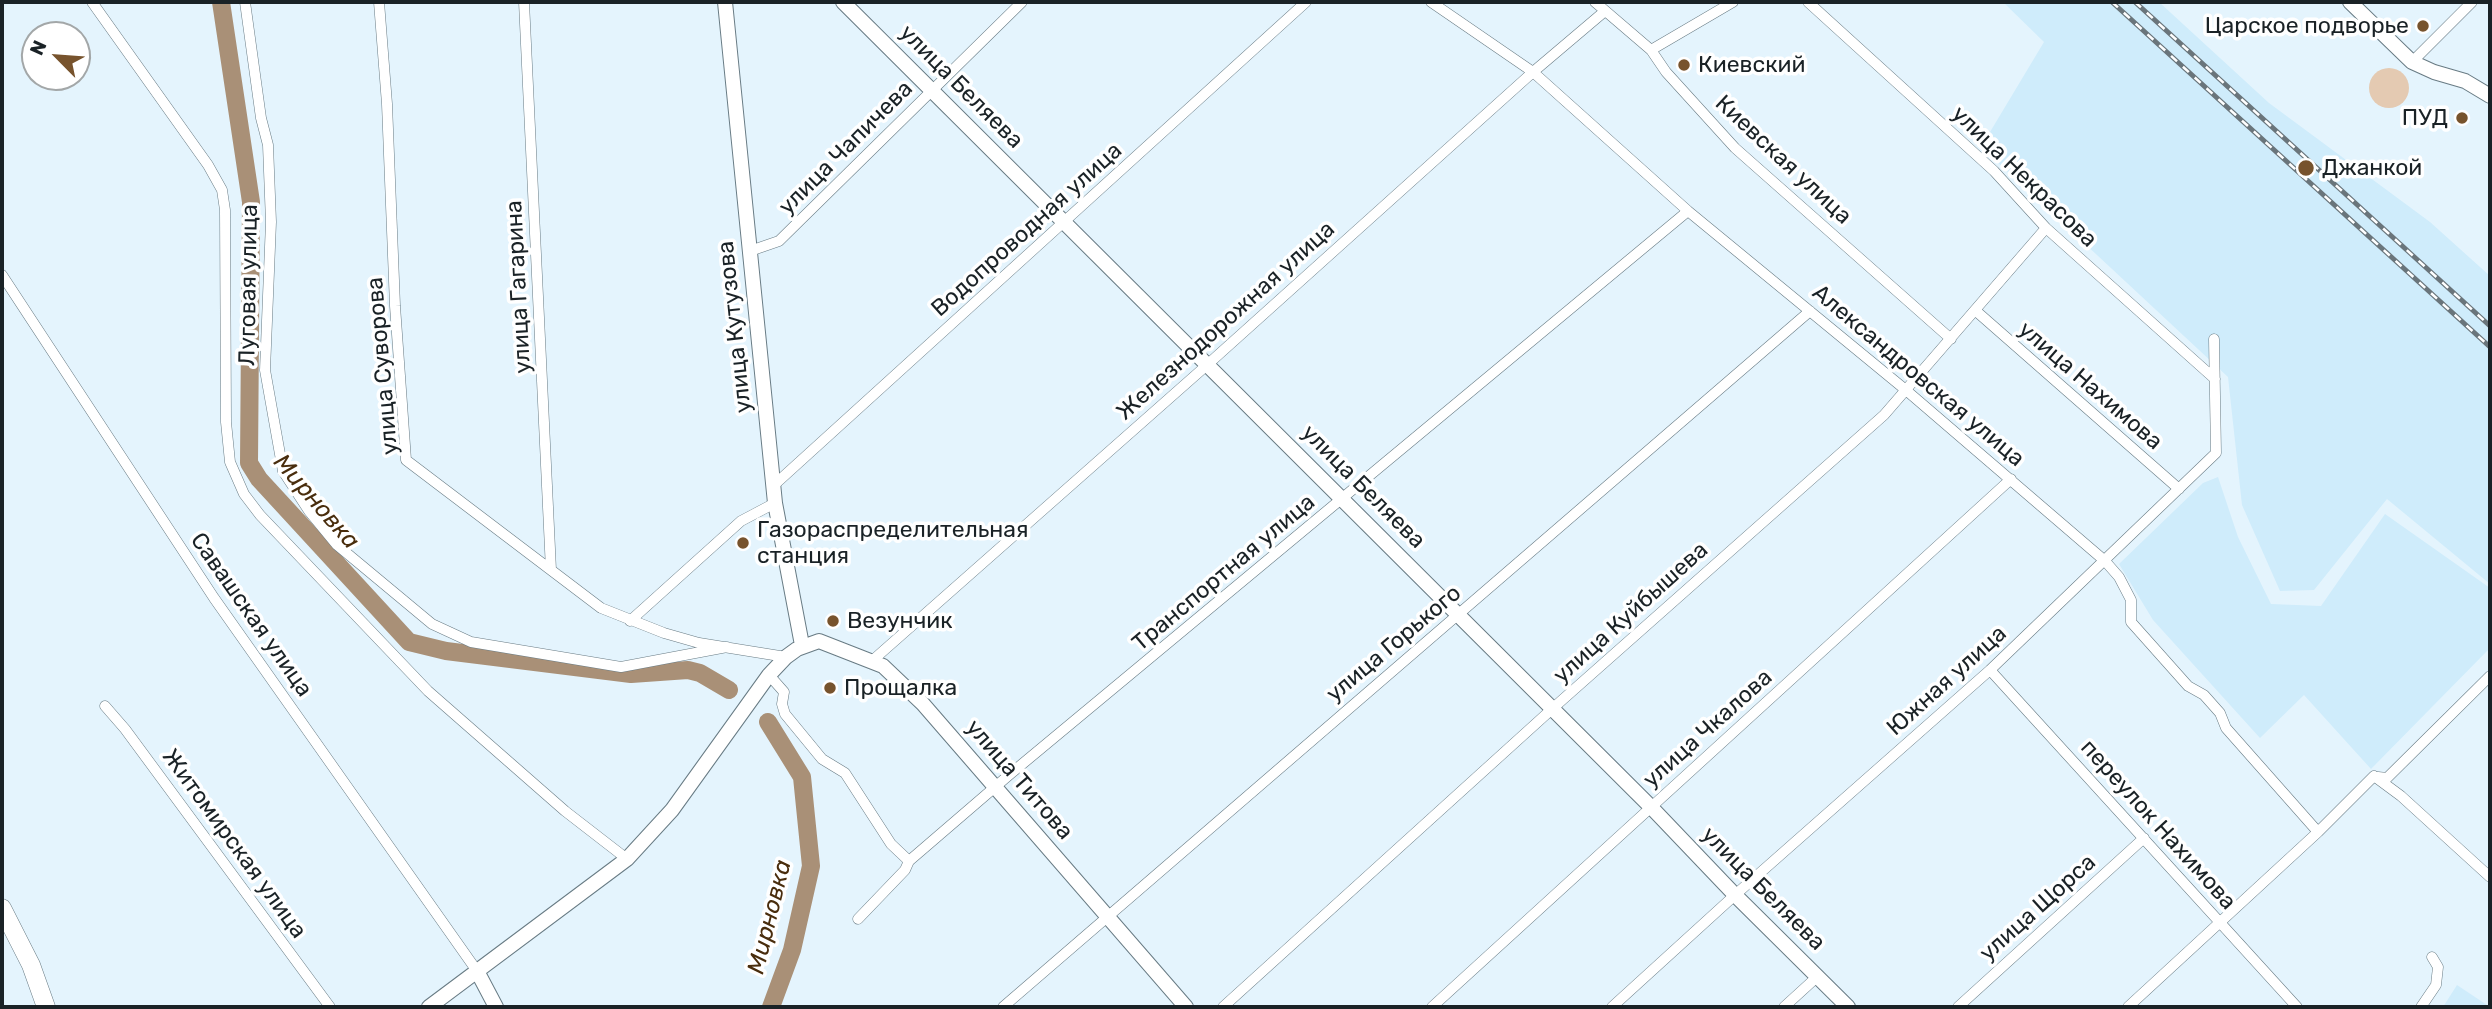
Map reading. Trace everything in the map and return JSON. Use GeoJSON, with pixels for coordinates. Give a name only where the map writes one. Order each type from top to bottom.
{"type":"FeatureCollection","features":[{"type":"Feature","properties":{"kind":"highway"},"geometry":{"type":"LineString","coordinates":[[2,908],[31,965],[46,1007]]}},
{"type":"Feature","properties":{"kind":"main road","name":"улица Кутузова"},"geometry":{"type":"LineString","coordinates":[[725,2],[775,503],[802,645]]}},
{"type":"Feature","properties":{"kind":"main road","name":"улица Беляева"},"geometry":{"type":"LineString","coordinates":[[843,2],[1651,807],[1848,1007]]}},
{"type":"Feature","properties":{"kind":"main road"},"geometry":{"type":"LineString","coordinates":[[2350,2],[2412,62],[2465,81],[2490,96]]}},
{"type":"Feature","properties":{"kind":"main road","name":"улица Титова"},"geometry":{"type":"LineString","coordinates":[[802,645],[819,641],[883,666],[923,704],[1186,1007]]}},
{"type":"Feature","properties":{"kind":"main road"},"geometry":{"type":"LineString","coordinates":[[429,1007],[627,859],[672,810],[769,675],[802,645]]}},
{"type":"Feature","properties":{"kind":"main road"},"geometry":{"type":"LineString","coordinates":[[477,971],[496,1007]]}},
{"type":"Feature","properties":{"kind":"street"},"geometry":{"type":"LineString","coordinates":[[92,2],[208,165],[222,190],[225,210],[226,422],[230,462],[244,494],[260,515],[428,691],[565,811],[627,859]]}},
{"type":"Feature","properties":{"kind":"street","name":"Луговая улица"},"geometry":{"type":"LineString","coordinates":[[245,2],[268,158],[271,222],[265,370],[283,471],[309,511],[337,545],[432,624],[471,642],[621,667],[727,647]]}},
{"type":"Feature","properties":{"kind":"street","name":"улица Суворова"},"geometry":{"type":"LineString","coordinates":[[379,2],[406,460],[601,608],[630,621],[688,640],[786,657]]}},
{"type":"Feature","properties":{"kind":"street","name":"улица Гагарина"},"geometry":{"type":"LineString","coordinates":[[524,2],[551,570]]}},
{"type":"Feature","properties":{"kind":"street","name":"улица Чапичева"},"geometry":{"type":"LineString","coordinates":[[750,251],[779,241],[1022,2]]}},
{"type":"Feature","properties":{"kind":"street","name":"Водопроводная улица"},"geometry":{"type":"LineString","coordinates":[[774,486],[1306,2]]}},
{"type":"Feature","properties":{"kind":"street","name":"Александровская улица"},"geometry":{"type":"LineString","coordinates":[[1432,2],[1533,72],[1688,211],[1907,391],[2105,561],[2119,577],[2131,600],[2131,622],[2188,686],[2204,695],[2220,713],[2226,728],[2318,832]]}},
{"type":"Feature","properties":{"kind":"street","name":"Киевская улица"},"geometry":{"type":"LineString","coordinates":[[1595,2],[1651,50],[1666,72],[1735,148],[1951,339]]}},
{"type":"Feature","properties":{"kind":"street"},"geometry":{"type":"LineString","coordinates":[[1651,50],[1733,2]]}},
{"type":"Feature","properties":{"kind":"street","name":"улица Некрасова"},"geometry":{"type":"LineString","coordinates":[[1808,2],[1994,172],[2046,228],[2215,379]]}},
{"type":"Feature","properties":{"kind":"street"},"geometry":{"type":"LineString","coordinates":[[2412,62],[2472,2]]}},
{"type":"Feature","properties":{"kind":"street","name":"Железнодорожная улица"},"geometry":{"type":"LineString","coordinates":[[873,660],[1533,72],[1605,11]]}},
{"type":"Feature","properties":{"kind":"street","name":"Транспортная улица"},"geometry":{"type":"LineString","coordinates":[[858,919],[905,870],[909,861],[996,789],[1009,775],[1688,211]]}},
{"type":"Feature","properties":{"kind":"street","name":"улица Куйбышева"},"geometry":{"type":"LineString","coordinates":[[1223,1007],[1552,709],[1884,415],[2046,228]]}},
{"type":"Feature","properties":{"kind":"street","name":"Савашская улица"},"geometry":{"type":"LineString","coordinates":[[2,275],[214,598],[477,971]]}},
{"type":"Feature","properties":{"kind":"street","name":"улица Горького"},"geometry":{"type":"LineString","coordinates":[[1003,1007],[1810,311]]}},
{"type":"Feature","properties":{"kind":"street","name":"улица Нахимова"},"geometry":{"type":"LineString","coordinates":[[1976,311],[2179,489]]}},
{"type":"Feature","properties":{"kind":"street","name":"Южная улица"},"geometry":{"type":"LineString","coordinates":[[1612,1007],[1990,670],[2216,453],[2214,339]]}},
{"type":"Feature","properties":{"kind":"street","name":"улица Чкалова"},"geometry":{"type":"LineString","coordinates":[[1432,1007],[2011,479]]}},
{"type":"Feature","properties":{"kind":"street"},"geometry":{"type":"LineString","coordinates":[[630,621],[741,521],[775,503]]}},
{"type":"Feature","properties":{"kind":"street","name":"переулок Нахимова"},"geometry":{"type":"LineString","coordinates":[[1990,670],[2297,1007]]}},
{"type":"Feature","properties":{"kind":"street"},"geometry":{"type":"LineString","coordinates":[[769,675],[784,692],[782,704],[785,714],[822,759],[845,773],[891,844],[909,861]]}},
{"type":"Feature","properties":{"kind":"street"},"geometry":{"type":"LineString","coordinates":[[2374,776],[2387,778],[2490,676]]}},
{"type":"Feature","properties":{"kind":"street","name":"Житомирская улица"},"geometry":{"type":"LineString","coordinates":[[105,706],[125,729],[330,1007]]}},
{"type":"Feature","properties":{"kind":"street"},"geometry":{"type":"LineString","coordinates":[[2128,1007],[2318,832],[2374,776]]}},
{"type":"Feature","properties":{"kind":"street"},"geometry":{"type":"LineString","coordinates":[[2374,776],[2401,796],[2490,877]]}},
{"type":"Feature","properties":{"kind":"street","name":"улица Щорса"},"geometry":{"type":"LineString","coordinates":[[1958,1007],[2144,838]]}},
{"type":"Feature","properties":{"kind":"street"},"geometry":{"type":"LineString","coordinates":[[2421,1007],[2435,985],[2438,967],[2432,957]]}},
{"type":"Feature","properties":{"kind":"street"},"geometry":{"type":"LineString","coordinates":[[1784,1007],[1818,976]]}},
{"type":"Feature","properties":{"kind":"shaded area"},"geometry":{"type":"Polygon","coordinates":[[[2003,2],[2159,2],[2269,103],[2430,222],[2490,276],[2490,584],[2387,499],[2314,590],[2280,591],[2242,505],[2228,377],[1981,147],[2044,42],[2003,2]]]}},
{"type":"Feature","properties":{"kind":"shaded area"},"geometry":{"type":"Polygon","coordinates":[[[2389,68],[2397,69],[2403,74],[2408,80],[2408,96],[2403,102],[2397,107],[2389,108],[2381,107],[2375,102],[2370,96],[2369,88],[2370,80],[2375,74],[2381,69],[2389,68]]]}},
{"type":"Feature","properties":{"kind":"shaded area"},"geometry":{"type":"Polygon","coordinates":[[[2218,477],[2238,537],[2271,604],[2321,606],[2385,514],[2490,588],[2490,648],[2371,769],[2304,695],[2260,738],[2153,620],[2119,564],[2203,483],[2218,477]]]}},
{"type":"Feature","properties":{"kind":"shaded area"},"geometry":{"type":"Polygon","coordinates":[[[2457,985],[2490,1007],[2443,1007],[2457,985]]]}},
{"type":"Feature","properties":{"kind":"waterway","name":"Мирновка"},"geometry":{"type":"LineString","coordinates":[[221,2],[251,202],[249,463],[259,479],[409,642],[446,651],[631,674],[688,670],[700,673],[729,690]]}},
{"type":"Feature","properties":{"kind":"waterway","name":"Мирновка"},"geometry":{"type":"LineString","coordinates":[[768,722],[802,777],[811,866],[792,950],[771,1007]]}},
{"type":"Feature","properties":{"kind":"railway"},"geometry":{"type":"LineString","coordinates":[[2112,2],[2490,347]]}},
{"type":"Feature","properties":{"kind":"railway"},"geometry":{"type":"LineString","coordinates":[[2135,2],[2490,326]]}},
{"type":"Feature","properties":{"kind":"place","name":"Царское подворье"},"geometry":{"type":"Point","coordinates":[2423,26]}},
{"type":"Feature","properties":{"kind":"place","name":"Киевский"},"geometry":{"type":"Point","coordinates":[1684,65]}},
{"type":"Feature","properties":{"kind":"place","name":"ПУД"},"geometry":{"type":"Point","coordinates":[2462,118]}},
{"type":"Feature","properties":{"kind":"place","name":"Джанкой"},"geometry":{"type":"Point","coordinates":[2306,168]}},
{"type":"Feature","properties":{"kind":"place","name":"Газораспределительная станция"},"geometry":{"type":"Point","coordinates":[743,543]}},
{"type":"Feature","properties":{"kind":"place","name":"Везунчик"},"geometry":{"type":"Point","coordinates":[833,621]}},
{"type":"Feature","properties":{"kind":"place","name":"Прощалка"},"geometry":{"type":"Point","coordinates":[830,688]}}]}
